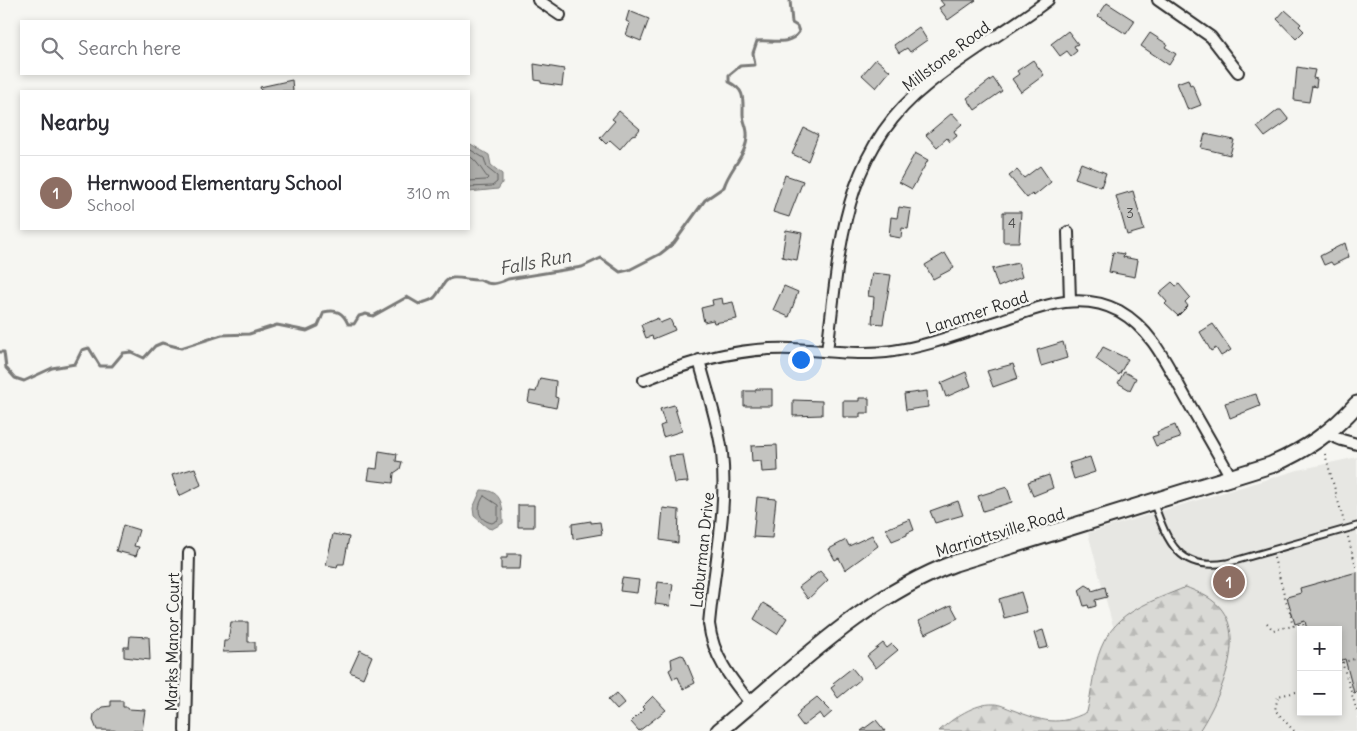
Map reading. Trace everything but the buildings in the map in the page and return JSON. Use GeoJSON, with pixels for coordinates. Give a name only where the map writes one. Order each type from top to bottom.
{"type":"FeatureCollection","features":[{"type":"Feature","properties":{"kind":"main road","name":"Marriottsville Road"},"geometry":{"type":"LineString","coordinates":[[719,731],[859,614],[912,581],[955,563],[1232,479],[1284,460],[1308,448],[1328,434],[1357,404]]}},
{"type":"Feature","properties":{"kind":"street"},"geometry":{"type":"LineString","coordinates":[[538,0],[560,15]]}},
{"type":"Feature","properties":{"kind":"street","name":"Millstone Road"},"geometry":{"type":"LineString","coordinates":[[827,351],[844,220],[851,194],[874,145],[906,104],[925,86],[1048,0]]}},
{"type":"Feature","properties":{"kind":"street"},"geometry":{"type":"LineString","coordinates":[[1158,0],[1211,38],[1238,72]]}},
{"type":"Feature","properties":{"kind":"street"},"geometry":{"type":"LineString","coordinates":[[1068,232],[1070,301]]}},
{"type":"Feature","properties":{"kind":"street","name":"Lanamer Road"},"geometry":{"type":"LineString","coordinates":[[644,380],[699,360],[758,350],[827,351],[865,354],[921,346],[1047,305],[1070,301],[1087,301],[1117,311],[1134,321],[1147,334],[1232,479]]}},
{"type":"Feature","properties":{"kind":"street","name":"Laburman Drive"},"geometry":{"type":"LineString","coordinates":[[699,360],[716,422],[723,476],[722,521],[710,624],[712,641],[726,672],[751,704]]}},
{"type":"Feature","properties":{"kind":"street"},"geometry":{"type":"LineString","coordinates":[[1328,434],[1357,444]]}},
{"type":"Feature","properties":{"kind":"street","name":"Marks Manor Court"},"geometry":{"type":"LineString","coordinates":[[185,731],[189,553]]}},
{"type":"Feature","properties":{"kind":"lane"},"geometry":{"type":"LineString","coordinates":[[1154,502],[1167,537],[1174,549],[1187,559],[1205,564],[1227,563],[1357,526]]}},
{"type":"Feature","properties":{"kind":"path"},"geometry":{"type":"LineString","coordinates":[[1325,454],[1344,523]]}},
{"type":"Feature","properties":{"kind":"path"},"geometry":{"type":"LineString","coordinates":[[1348,537],[1357,570]]}},
{"type":"Feature","properties":{"kind":"path"},"geometry":{"type":"LineString","coordinates":[[1274,558],[1293,626]]}},
{"type":"Feature","properties":{"kind":"path"},"geometry":{"type":"LineString","coordinates":[[1267,623],[1270,628],[1276,630],[1303,624],[1304,626]]}},
{"type":"Feature","properties":{"kind":"path"},"geometry":{"type":"LineString","coordinates":[[1357,658],[1342,662],[1357,712]]}},
{"type":"Feature","properties":{"kind":"path"},"geometry":{"type":"LineString","coordinates":[[1294,731],[1275,710],[1278,696],[1297,692]]}},
{"type":"Feature","properties":{"kind":"shaded area"},"geometry":{"type":"Polygon","coordinates":[[[1357,457],[1357,731],[1141,731],[1088,533],[1298,470],[1357,457]]]}},
{"type":"Feature","properties":{"kind":"green space"},"geometry":{"type":"Polygon","coordinates":[[[1186,587],[1213,601],[1224,614],[1230,629],[1231,647],[1223,684],[1199,731],[939,731],[965,712],[987,704],[999,705],[1050,721],[1067,720],[1087,712],[1096,663],[1108,635],[1126,616],[1137,609],[1186,587]]]}},
{"type":"Feature","properties":{"kind":"water"},"geometry":{"type":"Polygon","coordinates":[[[470,144],[489,155],[491,165],[502,174],[502,183],[498,189],[470,192],[470,144]]]}},
{"type":"Feature","properties":{"kind":"water"},"geometry":{"type":"Polygon","coordinates":[[[481,490],[498,496],[502,506],[503,523],[492,529],[488,528],[474,516],[473,508],[481,490]]]}},
{"type":"Feature","properties":{"kind":"waterway","name":"Falls Run"},"geometry":{"type":"LineString","coordinates":[[0,352],[4,352],[6,368],[15,378],[24,381],[52,368],[75,364],[82,350],[89,348],[100,366],[112,366],[123,353],[131,352],[144,358],[155,346],[162,343],[181,348],[222,335],[249,334],[277,325],[307,331],[318,326],[324,312],[328,311],[339,312],[348,324],[354,324],[359,316],[366,314],[373,316],[407,297],[419,304],[431,300],[444,283],[452,278],[480,280],[494,284],[508,279],[582,267],[601,258],[620,272],[629,270],[660,254],[674,243],[705,200],[724,187],[742,154],[747,140],[742,95],[738,88],[729,82],[729,75],[740,66],[755,65],[753,53],[757,41],[785,41],[795,37],[799,32],[797,26],[792,23],[790,0]]}},
{"type":"Feature","properties":{"kind":"place","name":"Hernwood Elementary School"},"geometry":{"type":"Point","coordinates":[1229,582]}}]}
